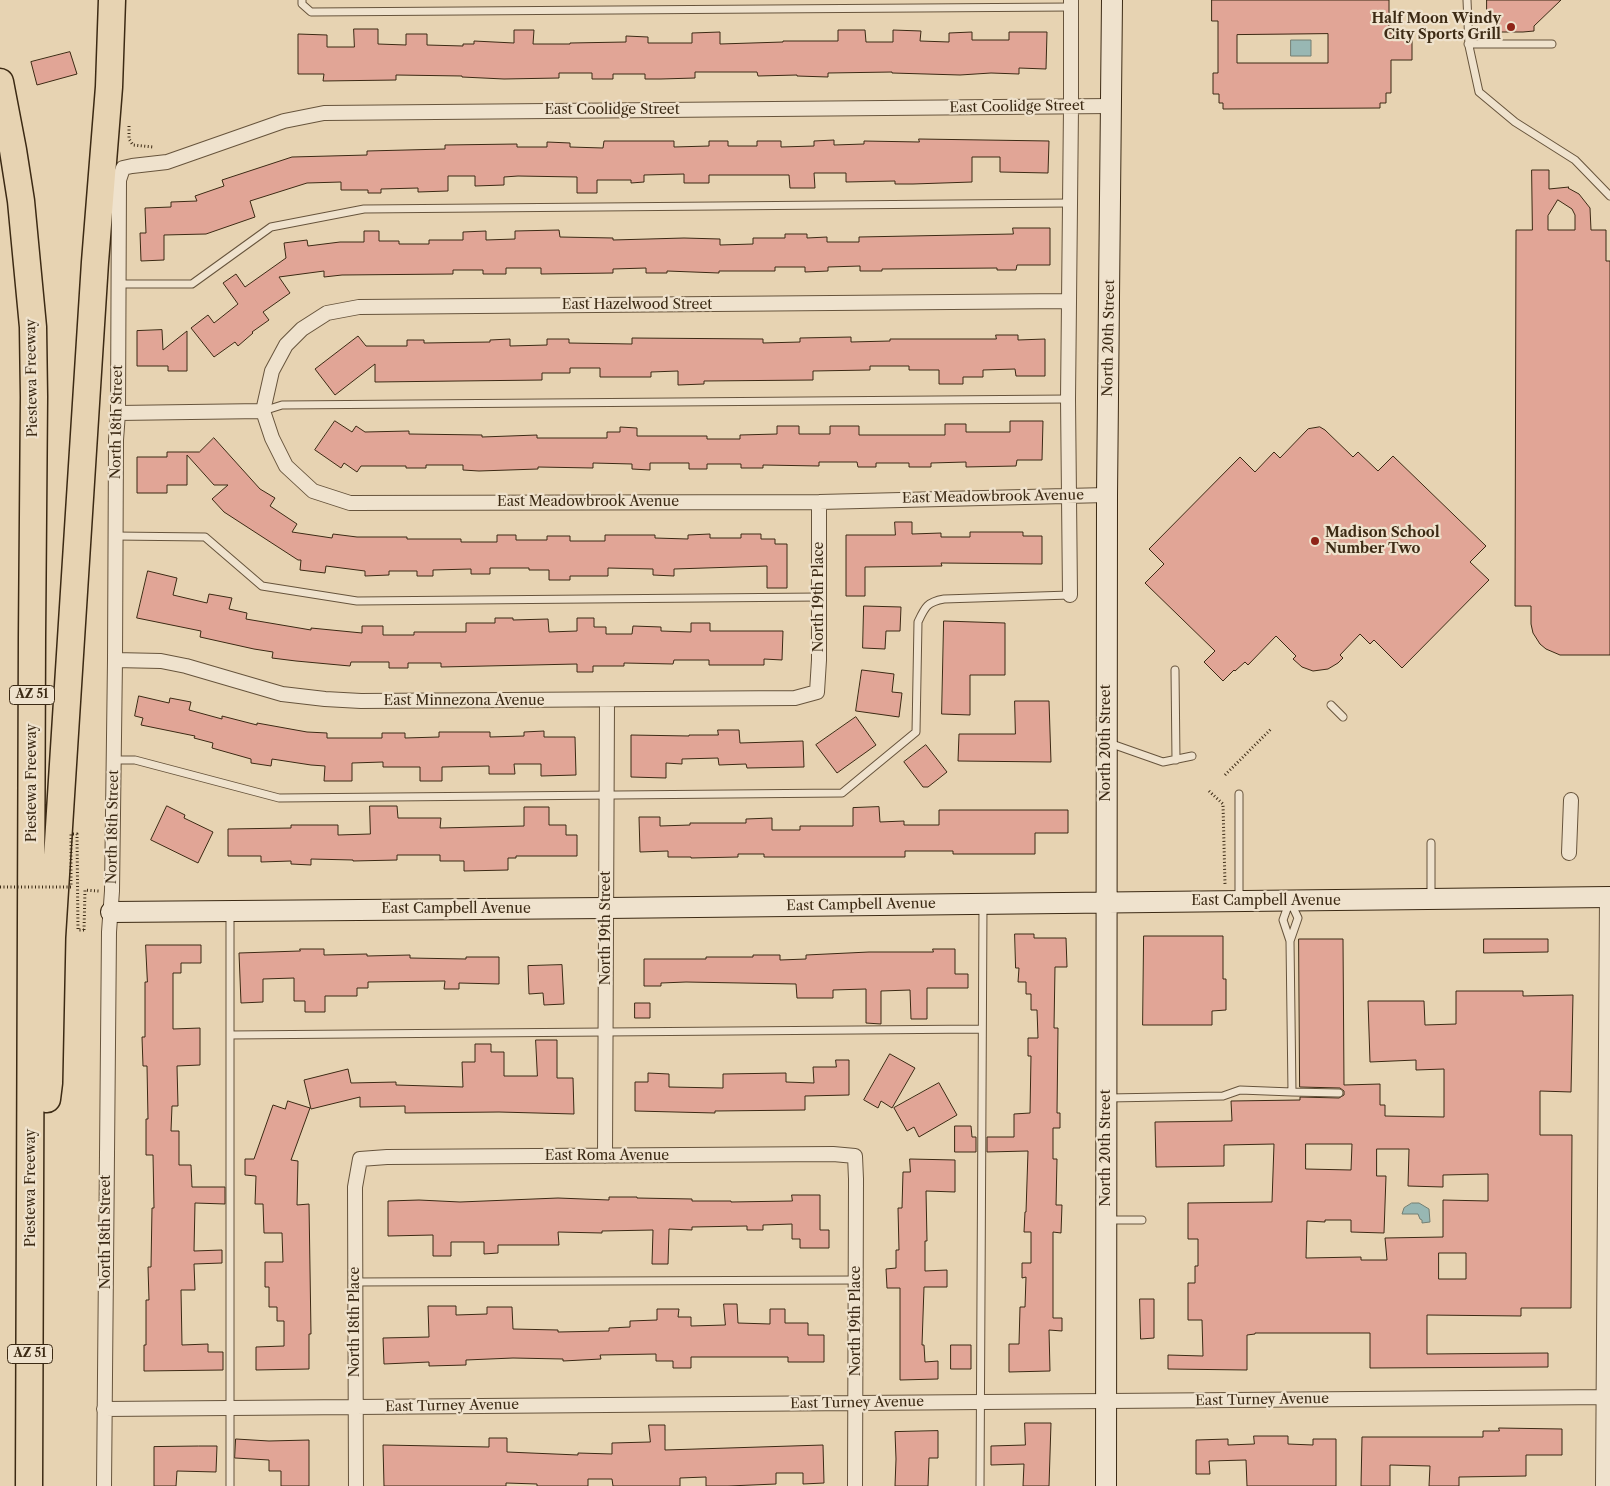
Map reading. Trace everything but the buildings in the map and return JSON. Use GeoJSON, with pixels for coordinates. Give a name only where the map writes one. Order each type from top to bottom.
{"type":"FeatureCollection","features":[{"type":"Feature","properties":{"kind":"highway"},"geometry":{"type":"LineString","coordinates":[[31,1241],[49,1083],[52,937],[95,262],[109,87],[112,0]]}},
{"type":"Feature","properties":{"kind":"highway","name":"Piestewa Freeway"},"geometry":{"type":"LineString","coordinates":[[0,82],[21,201],[33,336],[30,1479]]}},
{"type":"Feature","properties":{"kind":"street","name":"North 20th Street"},"geometry":{"type":"LineString","coordinates":[[1106,1486],[1106,742],[1112,0]]}},
{"type":"Feature","properties":{"kind":"street"},"geometry":{"type":"LineString","coordinates":[[1070,595],[1068,399],[1071,203],[1071,4]]}},
{"type":"Feature","properties":{"kind":"street","name":"East Coolidge Street"},"geometry":{"type":"LineString","coordinates":[[123,168],[166,162],[284,121],[324,113],[1110,106]]}},
{"type":"Feature","properties":{"kind":"street","name":"North 18th Street"},"geometry":{"type":"LineString","coordinates":[[104,1486],[108,932],[112,891],[114,760],[119,180],[123,168]]}},
{"type":"Feature","properties":{"kind":"street","name":"East Hazelwood Street"},"geometry":{"type":"LineString","coordinates":[[263,411],[272,371],[286,345],[302,329],[327,314],[359,307],[1069,301]]}},
{"type":"Feature","properties":{"kind":"street"},"geometry":{"type":"LineString","coordinates":[[118,413],[263,411]]}},
{"type":"Feature","properties":{"kind":"street","name":"East Meadowbrook Avenue"},"geometry":{"type":"LineString","coordinates":[[263,411],[272,438],[286,466],[313,491],[350,503],[819,502],[1107,495]]}},
{"type":"Feature","properties":{"kind":"street","name":"North 19th Place"},"geometry":{"type":"LineString","coordinates":[[818,692],[819,502]]}},
{"type":"Feature","properties":{"kind":"street","name":"East Minnezona Avenue"},"geometry":{"type":"LineString","coordinates":[[115,660],[160,661],[186,666],[282,694],[325,700],[607,701],[795,698],[818,692]]}},
{"type":"Feature","properties":{"kind":"street","name":"North 19th Street"},"geometry":{"type":"LineString","coordinates":[[605,1156],[607,701]]}},
{"type":"Feature","properties":{"kind":"street"},"geometry":{"type":"LineString","coordinates":[[1569,853],[1571,800]]}},
{"type":"Feature","properties":{"kind":"street"},"geometry":{"type":"LineString","coordinates":[[1603,1486],[1607,1397],[1608,897]]}},
{"type":"Feature","properties":{"kind":"street","name":"East Campbell Avenue"},"geometry":{"type":"LineString","coordinates":[[111,912],[1608,897]]}},
{"type":"Feature","properties":{"kind":"street","name":"East Roma Avenue"},"geometry":{"type":"LineString","coordinates":[[360,1159],[397,1157],[833,1154],[854,1156]]}},
{"type":"Feature","properties":{"kind":"street","name":"North 19th Place"},"geometry":{"type":"LineString","coordinates":[[854,1156],[856,1179],[855,1486]]}},
{"type":"Feature","properties":{"kind":"street","name":"North 18th Place"},"geometry":{"type":"LineString","coordinates":[[356,1486],[355,1188],[360,1159]]}},
{"type":"Feature","properties":{"kind":"street","name":"East Turney Avenue"},"geometry":{"type":"LineString","coordinates":[[104,1409],[1607,1397]]}},
{"type":"Feature","properties":{"kind":"lane"},"geometry":{"type":"LineString","coordinates":[[302,0],[302,4],[311,12],[1071,4]]}},
{"type":"Feature","properties":{"kind":"lane"},"geometry":{"type":"LineString","coordinates":[[1467,0],[1468,44],[1480,92],[1515,122],[1575,160],[1610,196]]}},
{"type":"Feature","properties":{"kind":"lane"},"geometry":{"type":"LineString","coordinates":[[1468,44],[1552,44]]}},
{"type":"Feature","properties":{"kind":"lane"},"geometry":{"type":"LineString","coordinates":[[118,284],[192,284],[271,228],[364,208],[1071,203]]}},
{"type":"Feature","properties":{"kind":"lane"},"geometry":{"type":"LineString","coordinates":[[263,411],[282,405],[1068,399]]}},
{"type":"Feature","properties":{"kind":"lane"},"geometry":{"type":"LineString","coordinates":[[115,536],[205,537],[262,586],[357,601],[819,597]]}},
{"type":"Feature","properties":{"kind":"lane"},"geometry":{"type":"LineString","coordinates":[[114,760],[135,760],[279,798],[842,793],[916,732],[918,622],[924,608],[933,601],[944,599],[1070,595]]}},
{"type":"Feature","properties":{"kind":"lane"},"geometry":{"type":"LineString","coordinates":[[1175,670],[1176,760]]}},
{"type":"Feature","properties":{"kind":"lane"},"geometry":{"type":"LineString","coordinates":[[1330,705],[1342,717]]}},
{"type":"Feature","properties":{"kind":"lane"},"geometry":{"type":"LineString","coordinates":[[1106,742],[1163,762],[1192,756]]}},
{"type":"Feature","properties":{"kind":"lane"},"geometry":{"type":"LineString","coordinates":[[1239,794],[1239,901]]}},
{"type":"Feature","properties":{"kind":"lane"},"geometry":{"type":"LineString","coordinates":[[1431,844],[1431,899]]}},
{"type":"Feature","properties":{"kind":"lane"},"geometry":{"type":"LineString","coordinates":[[1290,900],[1283,920],[1290,941],[1292,1092]]}},
{"type":"Feature","properties":{"kind":"lane"},"geometry":{"type":"LineString","coordinates":[[1290,900],[1298,918],[1290,941]]}},
{"type":"Feature","properties":{"kind":"lane"},"geometry":{"type":"LineString","coordinates":[[980,1486],[982,904]]}},
{"type":"Feature","properties":{"kind":"lane"},"geometry":{"type":"LineString","coordinates":[[230,910],[230,1486]]}},
{"type":"Feature","properties":{"kind":"lane"},"geometry":{"type":"LineString","coordinates":[[230,1035],[982,1029]]}},
{"type":"Feature","properties":{"kind":"lane"},"geometry":{"type":"LineString","coordinates":[[1105,1098],[1223,1096],[1240,1090],[1339,1094]]}},
{"type":"Feature","properties":{"kind":"lane"},"geometry":{"type":"LineString","coordinates":[[1106,1220],[1142,1220]]}},
{"type":"Feature","properties":{"kind":"lane"},"geometry":{"type":"LineString","coordinates":[[355,1282],[856,1280]]}},
{"type":"Feature","properties":{"kind":"path"},"geometry":{"type":"LineString","coordinates":[[1225,775],[1272,728]]}},
{"type":"Feature","properties":{"kind":"path"},"geometry":{"type":"LineString","coordinates":[[1209,791],[1223,804],[1225,885]]}},
{"type":"Feature","properties":{"kind":"path"},"geometry":{"type":"LineString","coordinates":[[0,888],[71,887],[71,834],[77,834],[78,930],[84,930],[85,890],[112,891]]}},
{"type":"Feature","properties":{"kind":"water"},"geometry":{"type":"Polygon","coordinates":[[[1291,40],[1311,40],[1311,56],[1291,56],[1291,40]]]}},
{"type":"Feature","properties":{"kind":"water"},"geometry":{"type":"Polygon","coordinates":[[[1412,1203],[1419,1203],[1429,1209],[1430,1222],[1422,1223],[1418,1214],[1402,1214],[1404,1208],[1412,1203]]]}},
{"type":"Feature","properties":{"kind":"place","name":"Half Moon Windy City Sports Grill"},"geometry":{"type":"Point","coordinates":[1511,27]}},
{"type":"Feature","properties":{"kind":"place","name":"Madison School Number Two"},"geometry":{"type":"Point","coordinates":[1315,541]}}]}
